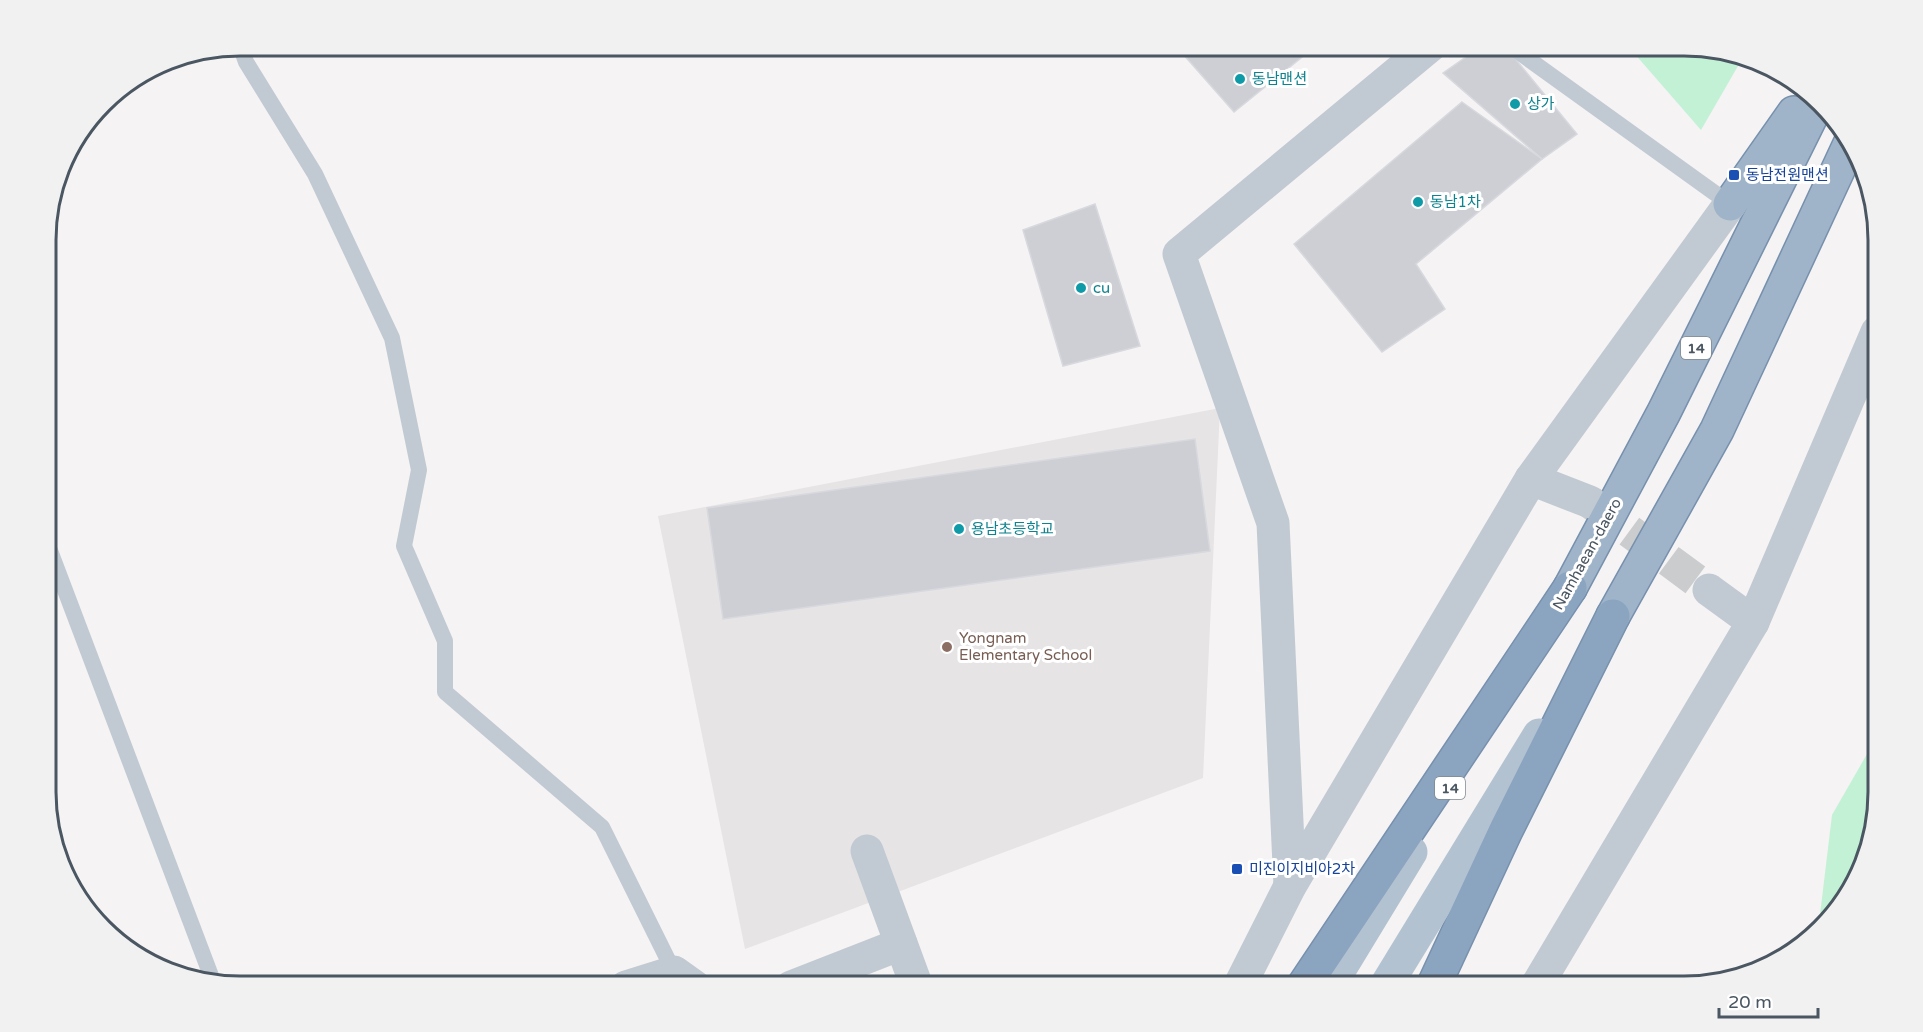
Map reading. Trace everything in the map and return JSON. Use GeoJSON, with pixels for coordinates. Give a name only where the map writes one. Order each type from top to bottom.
{"type":"FeatureCollection","features":[{"type":"Feature","properties":{"kind":"highway"},"geometry":{"type":"LineString","coordinates":[[1730,204],[1803,99]]}},
{"type":"Feature","properties":{"kind":"highway","name":"Namhaean-daero"},"geometry":{"type":"LineString","coordinates":[[1570,588],[1664,412],[1814,110]]}},
{"type":"Feature","properties":{"kind":"highway"},"geometry":{"type":"LineString","coordinates":[[1438,976],[1506,830],[1613,616],[1717,430],[1846,153]]}},
{"type":"Feature","properties":{"kind":"highway"},"geometry":{"type":"LineString","coordinates":[[1310,976],[1570,588]]}},
{"type":"Feature","properties":{"kind":"main road","name":"Namhaean-daero"},"geometry":{"type":"LineString","coordinates":[[1336,976],[1570,588]]}},
{"type":"Feature","properties":{"kind":"main road"},"geometry":{"type":"LineString","coordinates":[[1392,976],[1613,616]]}},
{"type":"Feature","properties":{"kind":"street"},"geometry":{"type":"LineString","coordinates":[[1290,886],[1273,523],[1179,255],[1418,56]]}},
{"type":"Feature","properties":{"kind":"street"},"geometry":{"type":"LineString","coordinates":[[1245,976],[1290,886],[1531,479],[1730,204]]}},
{"type":"Feature","properties":{"kind":"street"},"geometry":{"type":"LineString","coordinates":[[1543,976],[1754,622],[1868,354]]}},
{"type":"Feature","properties":{"kind":"street"},"geometry":{"type":"LineString","coordinates":[[1531,479],[1590,502]]}},
{"type":"Feature","properties":{"kind":"street"},"geometry":{"type":"LineString","coordinates":[[1709,590],[1754,622]]}},
{"type":"Feature","properties":{"kind":"street"},"geometry":{"type":"LineString","coordinates":[[867,851],[913,976]]}},
{"type":"Feature","properties":{"kind":"street"},"geometry":{"type":"LineString","coordinates":[[819,976],[901,944]]}},
{"type":"Feature","properties":{"kind":"lane"},"geometry":{"type":"LineString","coordinates":[[244,56],[315,174],[392,339],[419,470],[404,546],[445,641],[445,693],[602,827],[683,976]]}},
{"type":"Feature","properties":{"kind":"lane"},"geometry":{"type":"LineString","coordinates":[[1524,56],[1730,204]]}},
{"type":"Feature","properties":{"kind":"lane"},"geometry":{"type":"LineString","coordinates":[[55,565],[210,974]]}},
{"type":"Feature","properties":{"kind":"shaded area","name":"Yongnam Elementary School"},"geometry":{"type":"Polygon","coordinates":[[[1220,408],[1203,778],[745,949],[658,516],[1220,408]]]}},
{"type":"Feature","properties":{"kind":"green space"},"geometry":{"type":"Polygon","coordinates":[[[1637,56],[1707,57],[1739,65],[1701,130],[1637,56]]]}},
{"type":"Feature","properties":{"kind":"green space"},"geometry":{"type":"Polygon","coordinates":[[[1868,752],[1868,792],[1861,840],[1849,874],[1820,916],[1832,815],[1868,752]]]}},
{"type":"Feature","properties":{"kind":"building","name":"동남맨션"},"geometry":{"type":"Polygon","coordinates":[[[1185,56],[1303,56],[1234,112],[1185,56]]]}},
{"type":"Feature","properties":{"kind":"building","name":"상가"},"geometry":{"type":"Polygon","coordinates":[[[1467,56],[1513,56],[1577,134],[1542,159],[1443,73],[1467,56]]]}},
{"type":"Feature","properties":{"kind":"building","name":"동남1차"},"geometry":{"type":"Polygon","coordinates":[[[1462,102],[1542,159],[1416,264],[1445,309],[1382,352],[1294,244],[1462,102]]]}},
{"type":"Feature","properties":{"kind":"building","name":"cu"},"geometry":{"type":"Polygon","coordinates":[[[1095,204],[1140,346],[1063,366],[1023,230],[1095,204]]]}},
{"type":"Feature","properties":{"kind":"building","name":"용남초등학교"},"geometry":{"type":"Polygon","coordinates":[[[1195,439],[1210,551],[723,619],[707,508],[1195,439]]]}},
{"type":"Feature","properties":{"kind":"tunnel"},"geometry":{"type":"LineString","coordinates":[[1590,502],[1709,590]]}},
{"type":"Feature","properties":{"kind":"place","name":"동남맨션"},"geometry":{"type":"Point","coordinates":[1240,79]}},
{"type":"Feature","properties":{"kind":"place","name":"상가"},"geometry":{"type":"Point","coordinates":[1515,104]}},
{"type":"Feature","properties":{"kind":"place","name":"동남전원맨션"},"geometry":{"type":"Point","coordinates":[1734,175]}},
{"type":"Feature","properties":{"kind":"place","name":"동남1차"},"geometry":{"type":"Point","coordinates":[1418,202]}},
{"type":"Feature","properties":{"kind":"place","name":"cu"},"geometry":{"type":"Point","coordinates":[1081,288]}},
{"type":"Feature","properties":{"kind":"place","name":"용남초등학교"},"geometry":{"type":"Point","coordinates":[959,529]}},
{"type":"Feature","properties":{"kind":"place","name":"Yongnam Elementary School"},"geometry":{"type":"Point","coordinates":[947,647]}},
{"type":"Feature","properties":{"kind":"place","name":"미진이지비아2차"},"geometry":{"type":"Point","coordinates":[1237,869]}}]}
